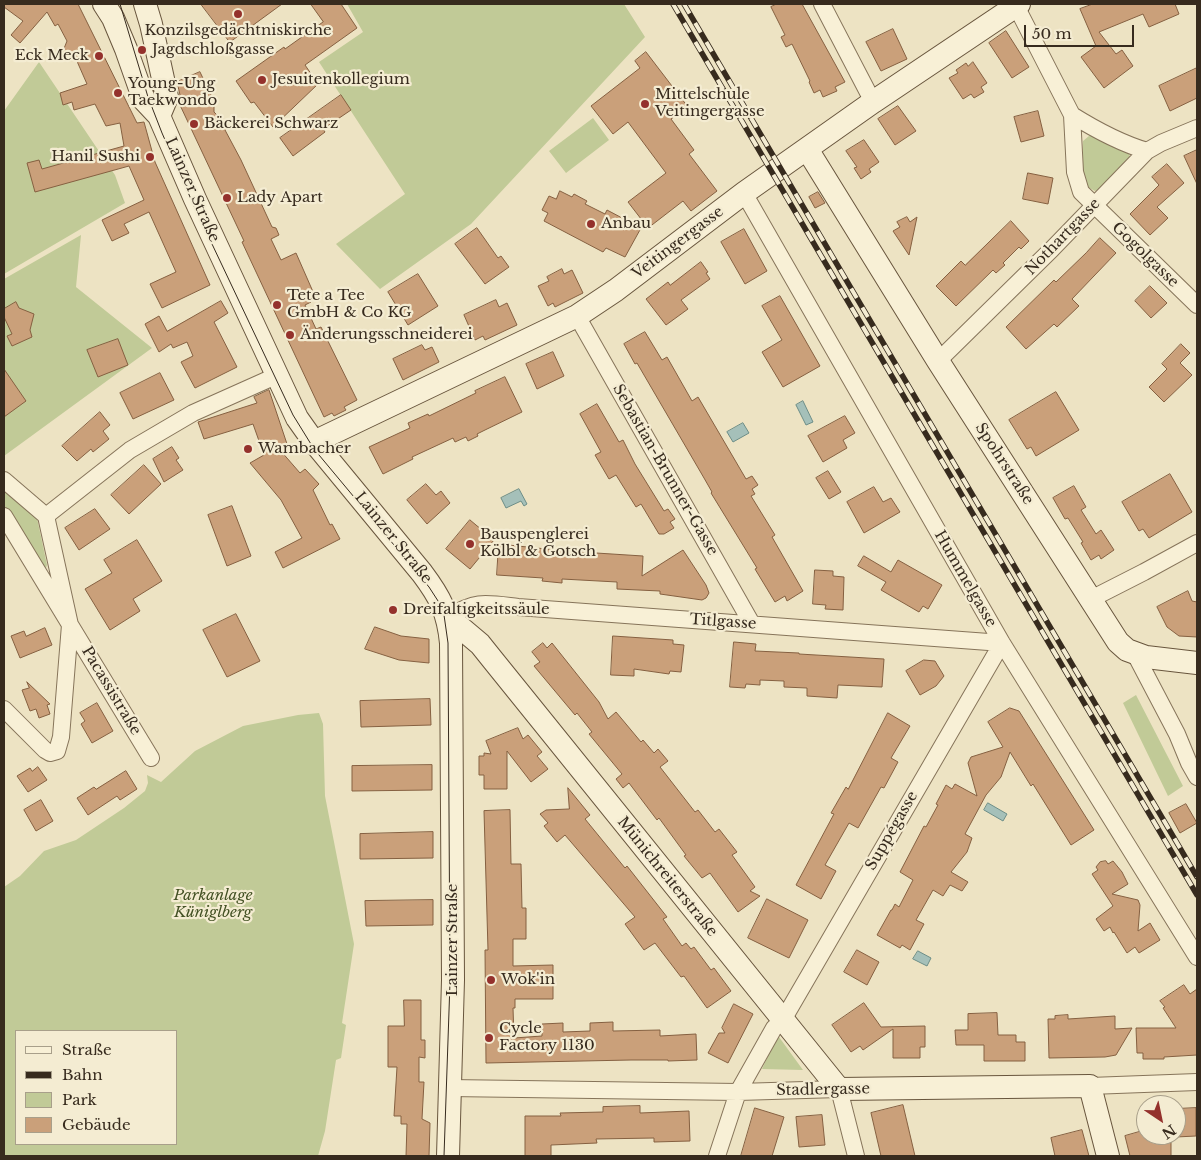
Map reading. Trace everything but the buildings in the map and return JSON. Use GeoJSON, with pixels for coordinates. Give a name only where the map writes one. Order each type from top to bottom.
{"type":"FeatureCollection","features":[{"type":"Feature","properties":{"kind":"street"},"geometry":{"type":"LineString","coordinates":[[109,11],[132,4]]}},
{"type":"Feature","properties":{"kind":"street"},"geometry":{"type":"LineString","coordinates":[[145,4],[167,97],[159,116]]}},
{"type":"Feature","properties":{"kind":"street"},"geometry":{"type":"LineString","coordinates":[[822,4],[873,102]]}},
{"type":"Feature","properties":{"kind":"street"},"geometry":{"type":"LineString","coordinates":[[1017,4],[1072,115],[1093,129],[1115,140],[1147,151]]}},
{"type":"Feature","properties":{"kind":"street","name":"Veitingergasse"},"geometry":{"type":"LineString","coordinates":[[314,442],[577,316],[616,290],[744,193],[1017,4]]}},
{"type":"Feature","properties":{"kind":"street","name":"Lainzer Straße"},"geometry":{"type":"LineString","coordinates":[[109,11],[144,100],[159,116],[191,190],[297,418],[314,442],[438,594],[448,617],[452,643],[453,980],[448,1156]]}},
{"type":"Feature","properties":{"kind":"street","name":"Gogolgasse"},"geometry":{"type":"LineString","coordinates":[[1072,115],[1074,172],[1081,192],[1197,305]]}},
{"type":"Feature","properties":{"kind":"street","name":"Nothartgasse"},"geometry":{"type":"LineString","coordinates":[[938,361],[1052,249],[1147,151],[1197,128]]}},
{"type":"Feature","properties":{"kind":"street","name":"Spohrstraße"},"geometry":{"type":"LineString","coordinates":[[807,149],[938,361],[1118,642],[1135,654],[1178,734],[1197,777]]}},
{"type":"Feature","properties":{"kind":"street","name":"Hummelgasse"},"geometry":{"type":"LineString","coordinates":[[744,193],[1002,643],[1197,958]]}},
{"type":"Feature","properties":{"kind":"street","name":"Sebastian-Brunner-Gasse"},"geometry":{"type":"LineString","coordinates":[[577,316],[752,624]]}},
{"type":"Feature","properties":{"kind":"street"},"geometry":{"type":"LineString","coordinates":[[4,480],[46,516],[130,450],[193,413],[278,375]]}},
{"type":"Feature","properties":{"kind":"street","name":"Pacassistraße"},"geometry":{"type":"LineString","coordinates":[[4,516],[151,758]]}},
{"type":"Feature","properties":{"kind":"street","name":"Pacassistraße"},"geometry":{"type":"LineString","coordinates":[[46,516],[70,625]]}},
{"type":"Feature","properties":{"kind":"street"},"geometry":{"type":"LineString","coordinates":[[1091,599],[1197,543]]}},
{"type":"Feature","properties":{"kind":"street","name":"Titlgasse"},"geometry":{"type":"LineString","coordinates":[[448,617],[468,606],[486,603],[518,607],[1002,643]]}},
{"type":"Feature","properties":{"kind":"street","name":"Münichreiterstraße"},"geometry":{"type":"LineString","coordinates":[[448,617],[480,644],[839,1089],[856,1156]]}},
{"type":"Feature","properties":{"kind":"street"},"geometry":{"type":"LineString","coordinates":[[4,709],[45,750],[50,752],[58,750],[61,737],[70,625]]}},
{"type":"Feature","properties":{"kind":"street","name":"Suppégasse"},"geometry":{"type":"LineString","coordinates":[[717,1156],[738,1092],[774,1028],[783,1020],[1002,643]]}},
{"type":"Feature","properties":{"kind":"street"},"geometry":{"type":"LineString","coordinates":[[1135,654],[1159,659],[1197,663]]}},
{"type":"Feature","properties":{"kind":"street","name":"Stadlergasse"},"geometry":{"type":"LineString","coordinates":[[449,1088],[738,1092],[1090,1086],[1197,1082]]}},
{"type":"Feature","properties":{"kind":"street"},"geometry":{"type":"LineString","coordinates":[[1090,1086],[1108,1156]]}},
{"type":"Feature","properties":{"kind":"green space"},"geometry":{"type":"Polygon","coordinates":[[[347,4],[624,4],[645,37],[471,224],[380,289],[336,244],[405,194],[319,62],[363,32],[347,4]]]}},
{"type":"Feature","properties":{"kind":"green space"},"geometry":{"type":"Polygon","coordinates":[[[39,62],[115,175],[125,203],[4,274],[4,111],[39,62]]]}},
{"type":"Feature","properties":{"kind":"green space"},"geometry":{"type":"Polygon","coordinates":[[[593,118],[609,140],[566,173],[549,151],[593,118]]]}},
{"type":"Feature","properties":{"kind":"green space"},"geometry":{"type":"Polygon","coordinates":[[[1089,136],[1093,136],[1129,153],[1130,157],[1102,188],[1095,191],[1086,186],[1082,179],[1083,141],[1089,136]]]}},
{"type":"Feature","properties":{"kind":"green space"},"geometry":{"type":"Polygon","coordinates":[[[81,235],[76,287],[152,348],[4,456],[4,279],[81,235]]]}},
{"type":"Feature","properties":{"kind":"green space"},"geometry":{"type":"Polygon","coordinates":[[[4,490],[37,518],[47,565],[46,568],[41,569],[4,509],[4,490]]]}},
{"type":"Feature","properties":{"kind":"green space"},"geometry":{"type":"Polygon","coordinates":[[[1136,695],[1183,786],[1168,796],[1123,703],[1136,695]]]}},
{"type":"Feature","properties":{"kind":"green space","name":"Parkanlage Küniglberg"},"geometry":{"type":"Polygon","coordinates":[[[319,713],[323,724],[325,796],[354,944],[342,1023],[346,1025],[341,1058],[336,1060],[325,1131],[318,1156],[4,1156],[4,887],[20,876],[44,851],[76,840],[124,808],[145,791],[148,783],[147,775],[161,782],[195,751],[243,726],[298,715],[319,713]]]}},
{"type":"Feature","properties":{"kind":"green space"},"geometry":{"type":"Polygon","coordinates":[[[777,1037],[779,1037],[803,1070],[762,1069],[777,1037]]]}},
{"type":"Feature","properties":{"kind":"water"},"geometry":{"type":"Polygon","coordinates":[[[803,401],[813,422],[806,425],[796,405],[803,401]]]}},
{"type":"Feature","properties":{"kind":"water"},"geometry":{"type":"Polygon","coordinates":[[[743,423],[749,433],[733,442],[727,432],[743,423]]]}},
{"type":"Feature","properties":{"kind":"water"},"geometry":{"type":"Polygon","coordinates":[[[519,489],[527,504],[524,506],[521,501],[506,508],[501,498],[519,489]]]}},
{"type":"Feature","properties":{"kind":"water"},"geometry":{"type":"Polygon","coordinates":[[[988,803],[1007,814],[1003,821],[984,810],[988,803]]]}},
{"type":"Feature","properties":{"kind":"water"},"geometry":{"type":"Polygon","coordinates":[[[918,951],[931,958],[927,966],[913,959],[918,951]]]}},
{"type":"Feature","properties":{"kind":"tram line"},"geometry":{"type":"LineString","coordinates":[[120,4],[148,97],[162,133],[194,206],[293,415],[314,449],[429,587],[440,604],[444,615],[448,643],[450,982],[444,1156]]}},
{"type":"Feature","properties":{"kind":"railway"},"geometry":{"type":"LineString","coordinates":[[673,4],[1197,895]]}},
{"type":"Feature","properties":{"kind":"railway"},"geometry":{"type":"LineString","coordinates":[[684,4],[1197,877]]}},
{"type":"Feature","properties":{"kind":"place","name":"Konzilsgedächtniskirche"},"geometry":{"type":"Point","coordinates":[238,14]}},
{"type":"Feature","properties":{"kind":"place","name":"Jagdschloßgasse"},"geometry":{"type":"Point","coordinates":[142,50]}},
{"type":"Feature","properties":{"kind":"place","name":"Eck Meck"},"geometry":{"type":"Point","coordinates":[99,56]}},
{"type":"Feature","properties":{"kind":"place","name":"Jesuitenkollegium"},"geometry":{"type":"Point","coordinates":[262,80]}},
{"type":"Feature","properties":{"kind":"place","name":"Young-Ung Taekwondo"},"geometry":{"type":"Point","coordinates":[118,93]}},
{"type":"Feature","properties":{"kind":"place","name":"Mittelschule Veitingergasse"},"geometry":{"type":"Point","coordinates":[645,104]}},
{"type":"Feature","properties":{"kind":"place","name":"Bäckerei Schwarz"},"geometry":{"type":"Point","coordinates":[194,124]}},
{"type":"Feature","properties":{"kind":"place","name":"Hanil Sushi"},"geometry":{"type":"Point","coordinates":[150,157]}},
{"type":"Feature","properties":{"kind":"place","name":"Lady Apart"},"geometry":{"type":"Point","coordinates":[227,198]}},
{"type":"Feature","properties":{"kind":"place","name":"Anbau"},"geometry":{"type":"Point","coordinates":[591,224]}},
{"type":"Feature","properties":{"kind":"place","name":"Tete a Tee GmbH & Co KG"},"geometry":{"type":"Point","coordinates":[277,305]}},
{"type":"Feature","properties":{"kind":"place","name":"Änderungsschneiderei"},"geometry":{"type":"Point","coordinates":[290,335]}},
{"type":"Feature","properties":{"kind":"place","name":"Wambacher"},"geometry":{"type":"Point","coordinates":[248,449]}},
{"type":"Feature","properties":{"kind":"place","name":"Bauspenglerei Kölbl & Gotsch"},"geometry":{"type":"Point","coordinates":[470,544]}},
{"type":"Feature","properties":{"kind":"place","name":"Dreifaltigkeitssäule"},"geometry":{"type":"Point","coordinates":[393,610]}},
{"type":"Feature","properties":{"kind":"place","name":"Wok'in"},"geometry":{"type":"Point","coordinates":[491,980]}},
{"type":"Feature","properties":{"kind":"place","name":"Cycle Factory 1130"},"geometry":{"type":"Point","coordinates":[489,1038]}}]}
